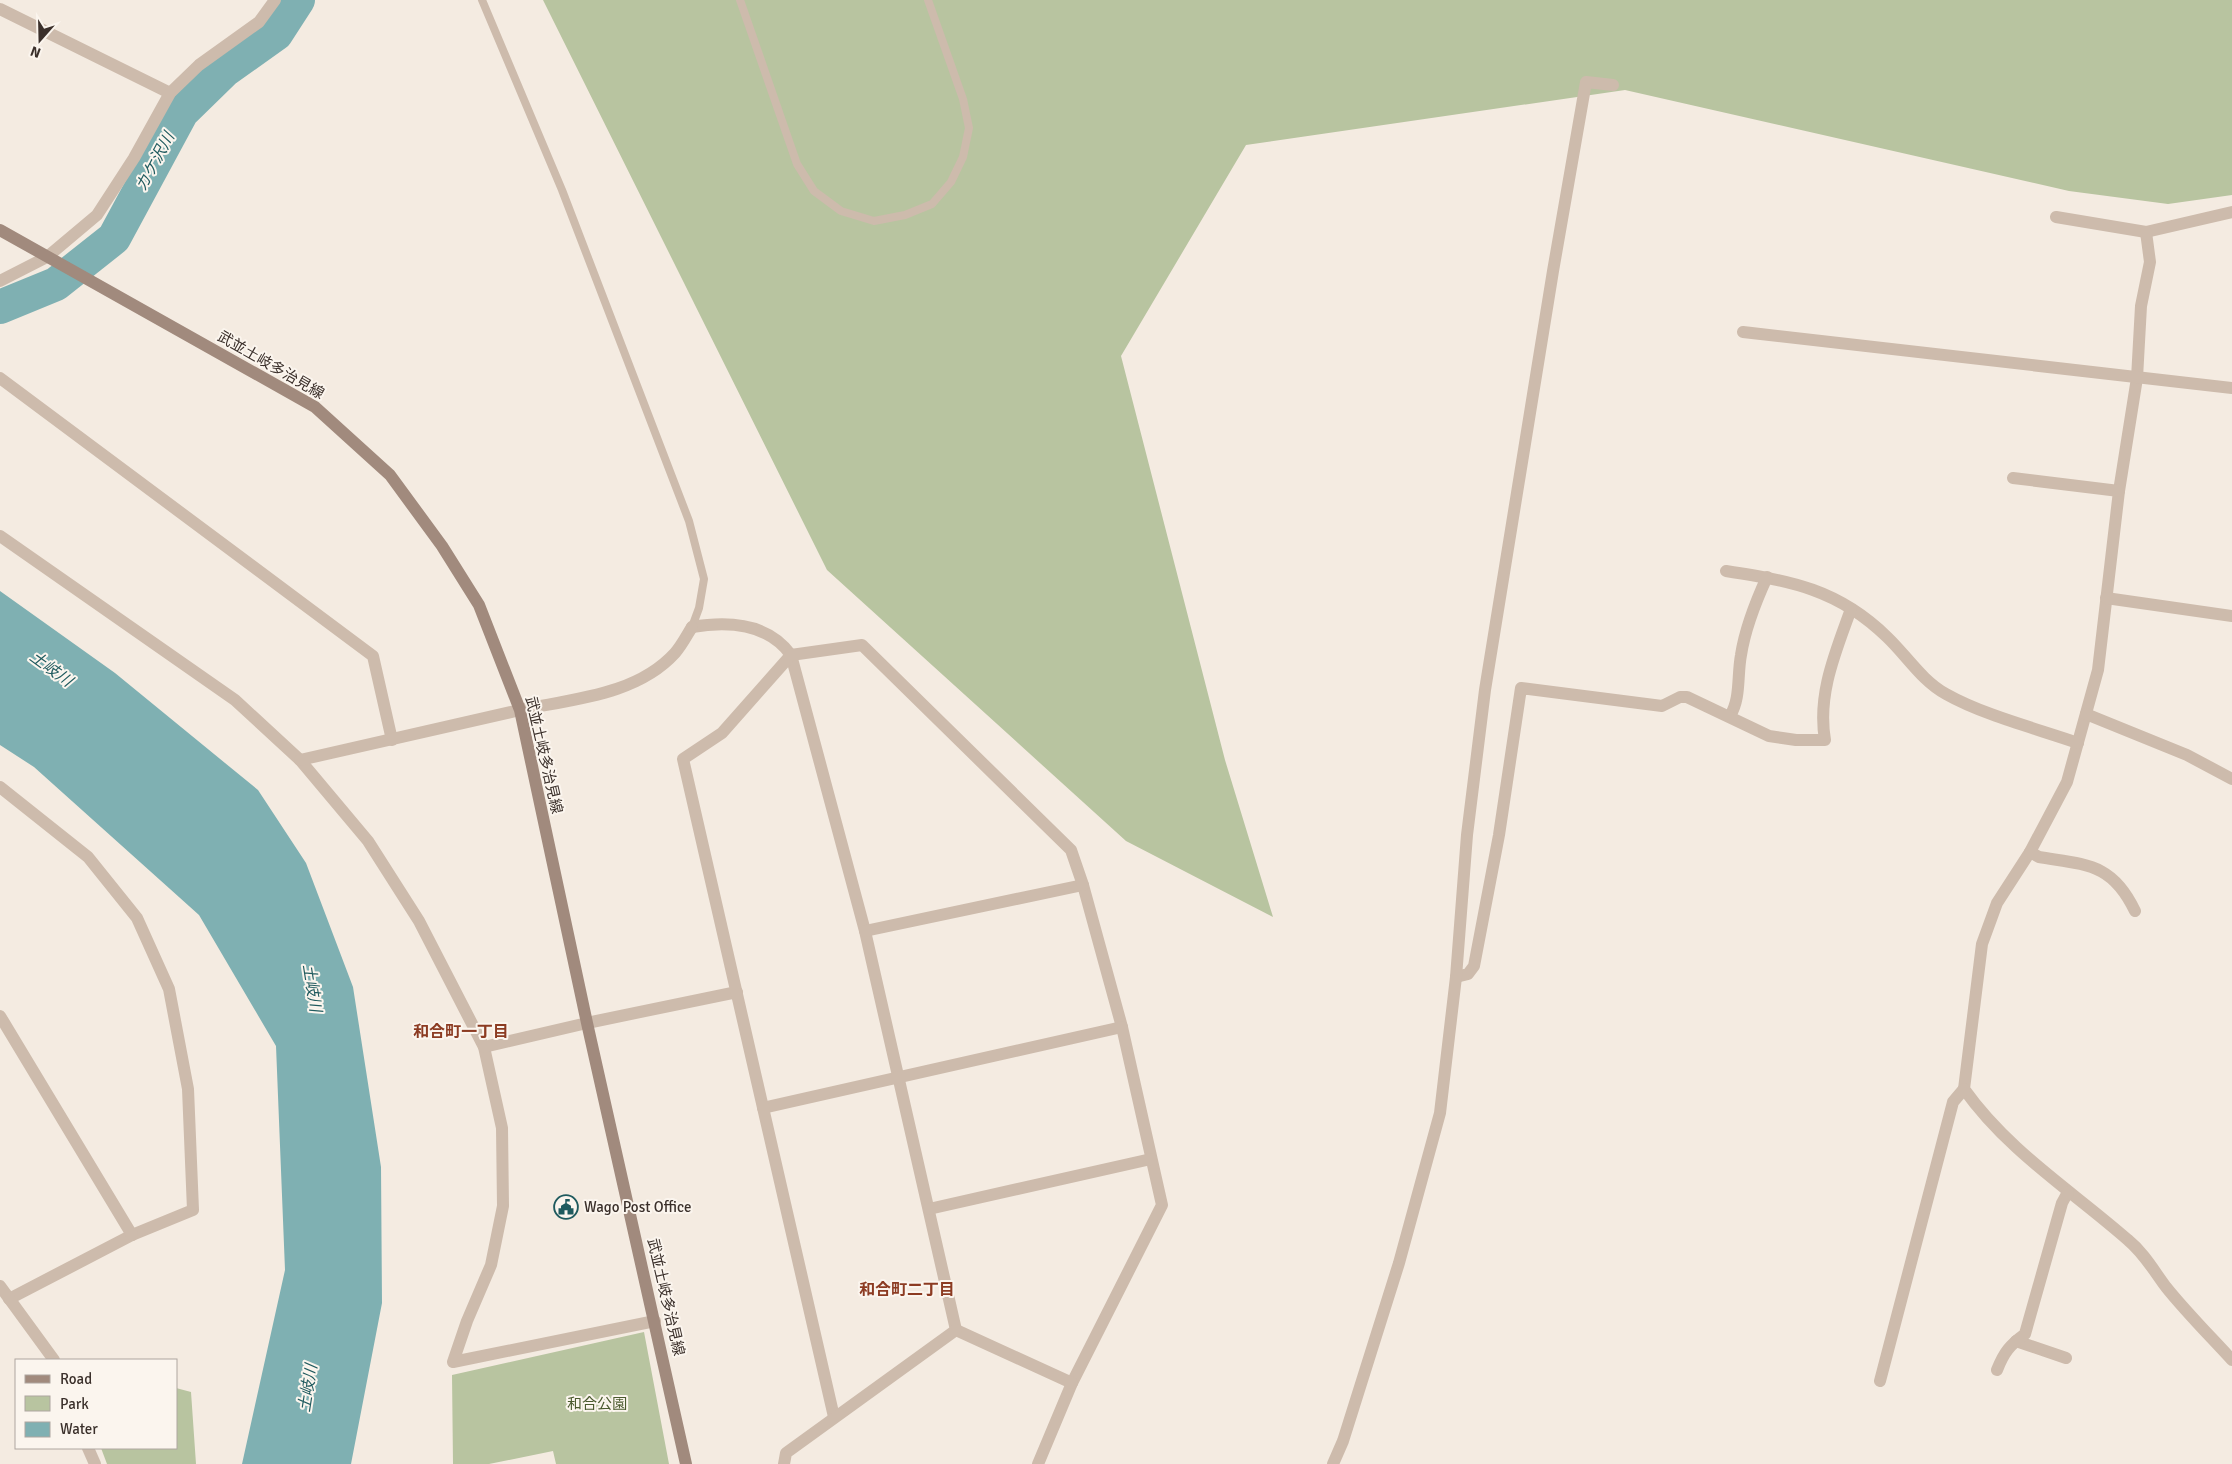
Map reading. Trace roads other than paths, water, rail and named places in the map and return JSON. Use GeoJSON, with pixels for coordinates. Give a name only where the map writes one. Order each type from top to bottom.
{"type":"FeatureCollection","features":[{"type":"Feature","properties":{"kind":"main road","name":"武並土岐多治見線"},"geometry":{"type":"LineString","coordinates":[[0,230],[315,407],[390,475],[442,546],[479,605],[520,710],[587,1023],[686,1464]]}},
{"type":"Feature","properties":{"kind":"street"},"geometry":{"type":"LineString","coordinates":[[0,281],[47,257],[97,215],[134,158],[170,93],[199,65],[259,22],[275,0]]}},
{"type":"Feature","properties":{"kind":"street"},"geometry":{"type":"LineString","coordinates":[[0,9],[170,93]]}},
{"type":"Feature","properties":{"kind":"street"},"geometry":{"type":"LineString","coordinates":[[1333,1464],[1343,1441],[1399,1263],[1440,1113],[1456,977],[1467,835],[1485,690],[1573,151],[1586,82],[1613,85]]}},
{"type":"Feature","properties":{"kind":"street"},"geometry":{"type":"LineString","coordinates":[[2056,217],[2146,232],[2232,212]]}},
{"type":"Feature","properties":{"kind":"street"},"geometry":{"type":"LineString","coordinates":[[1880,1381],[1953,1102],[1964,1089],[1982,944],[1997,903],[2030,852],[2067,782],[2098,670],[2119,490],[2137,378],[2141,306],[2150,262],[2146,232]]}},
{"type":"Feature","properties":{"kind":"street"},"geometry":{"type":"LineString","coordinates":[[1743,332],[2232,388]]}},
{"type":"Feature","properties":{"kind":"street"},"geometry":{"type":"LineString","coordinates":[[0,378],[373,656],[392,740]]}},
{"type":"Feature","properties":{"kind":"street"},"geometry":{"type":"LineString","coordinates":[[2013,478],[2119,490]]}},
{"type":"Feature","properties":{"kind":"street"},"geometry":{"type":"LineString","coordinates":[[0,536],[235,700],[300,760],[373,849],[419,921],[484,1047],[502,1128],[502,1206],[491,1265],[467,1321],[453,1362],[655,1320]]}},
{"type":"Feature","properties":{"kind":"street"},"geometry":{"type":"LineString","coordinates":[[1726,571],[1767,577],[1814,588],[1830,595],[1885,635],[1923,678],[1946,694],[2078,743]]}},
{"type":"Feature","properties":{"kind":"street"},"geometry":{"type":"LineString","coordinates":[[1730,716],[1736,707],[1741,654],[1756,600],[1767,577]]}},
{"type":"Feature","properties":{"kind":"street"},"geometry":{"type":"LineString","coordinates":[[2106,598],[2232,616]]}},
{"type":"Feature","properties":{"kind":"street"},"geometry":{"type":"LineString","coordinates":[[1456,977],[1468,974],[1474,966],[1499,835],[1521,688],[1662,706],[1680,697],[1688,697],[1780,739],[1825,740],[1822,722],[1825,689],[1851,609]]}},
{"type":"Feature","properties":{"kind":"street"},"geometry":{"type":"LineString","coordinates":[[300,760],[628,686],[654,671],[676,652],[692,627],[716,622],[745,626],[781,641],[791,655],[865,931],[956,1330]]}},
{"type":"Feature","properties":{"kind":"street"},"geometry":{"type":"LineString","coordinates":[[834,1418],[683,759],[722,732],[791,655],[862,646],[1071,850],[1083,885],[1122,1028],[1162,1205],[1072,1383],[1038,1464]]}},
{"type":"Feature","properties":{"kind":"street"},"geometry":{"type":"LineString","coordinates":[[2086,714],[2187,755],[2232,779]]}},
{"type":"Feature","properties":{"kind":"street"},"geometry":{"type":"LineString","coordinates":[[0,787],[88,857],[137,918],[168,989],[188,1089],[193,1210],[132,1235],[9,1299]]}},
{"type":"Feature","properties":{"kind":"street"},"geometry":{"type":"LineString","coordinates":[[2030,852],[2103,871],[2116,880],[2126,893],[2135,911]]}},
{"type":"Feature","properties":{"kind":"street"},"geometry":{"type":"LineString","coordinates":[[865,931],[1083,885]]}},
{"type":"Feature","properties":{"kind":"street"},"geometry":{"type":"LineString","coordinates":[[484,1047],[587,1023],[737,992]]}},
{"type":"Feature","properties":{"kind":"street"},"geometry":{"type":"LineString","coordinates":[[0,1016],[132,1235]]}},
{"type":"Feature","properties":{"kind":"street"},"geometry":{"type":"LineString","coordinates":[[763,1108],[1122,1028]]}},
{"type":"Feature","properties":{"kind":"street"},"geometry":{"type":"LineString","coordinates":[[1964,1089],[1983,1116],[2018,1150],[2130,1241],[2150,1263],[2166,1287],[2232,1360]]}},
{"type":"Feature","properties":{"kind":"street"},"geometry":{"type":"LineString","coordinates":[[929,1209],[1151,1159]]}},
{"type":"Feature","properties":{"kind":"street"},"geometry":{"type":"LineString","coordinates":[[1997,1370],[2003,1353],[2025,1334],[2062,1203],[2068,1192]]}},
{"type":"Feature","properties":{"kind":"street"},"geometry":{"type":"LineString","coordinates":[[0,1286],[53,1359]]}},
{"type":"Feature","properties":{"kind":"street"},"geometry":{"type":"LineString","coordinates":[[956,1330],[1072,1383]]}},
{"type":"Feature","properties":{"kind":"street"},"geometry":{"type":"LineString","coordinates":[[784,1464],[786,1453],[956,1330]]}},
{"type":"Feature","properties":{"kind":"street"},"geometry":{"type":"LineString","coordinates":[[2016,1341],[2066,1358]]}},
{"type":"Feature","properties":{"kind":"street"},"geometry":{"type":"LineString","coordinates":[[88,1449],[95,1464]]}},
{"type":"Feature","properties":{"kind":"lane"},"geometry":{"type":"LineString","coordinates":[[482,0],[562,190],[689,521],[704,579],[699,608],[692,627]]}},
{"type":"Feature","properties":{"kind":"lane"},"geometry":{"type":"LineString","coordinates":[[740,0],[797,164],[814,191],[841,211],[874,221],[905,215],[932,204],[951,182],[963,157],[969,128],[963,99],[928,0]]}},
{"type":"Feature","properties":{"kind":"water","name":"土岐川"},"geometry":{"type":"Polygon","coordinates":[[[0,591],[115,673],[258,790],[306,863],[353,987],[381,1167],[382,1303],[351,1464],[242,1464],[285,1270],[276,1046],[199,915],[34,767],[0,745],[0,591]]]}},
{"type":"Feature","properties":{"kind":"waterway","name":"カケ沢川"},"geometry":{"type":"LineString","coordinates":[[0,307],[56,284],[114,238],[182,112],[224,71],[276,34],[298,0]]}},
{"type":"Feature","properties":{"kind":"place","name":"Wago Post Office"},"geometry":{"type":"Point","coordinates":[566,1207]}},
{"type":"Feature","properties":{"kind":"district","name":"和合町一丁目"},"geometry":{"type":"Point","coordinates":[461,1032]}},
{"type":"Feature","properties":{"kind":"district","name":"和合町二丁目"},"geometry":{"type":"Point","coordinates":[907,1290]}},
{"type":"Feature","properties":{"kind":"park label","name":"和合公園"},"geometry":{"type":"Point","coordinates":[597,1404]}}]}
